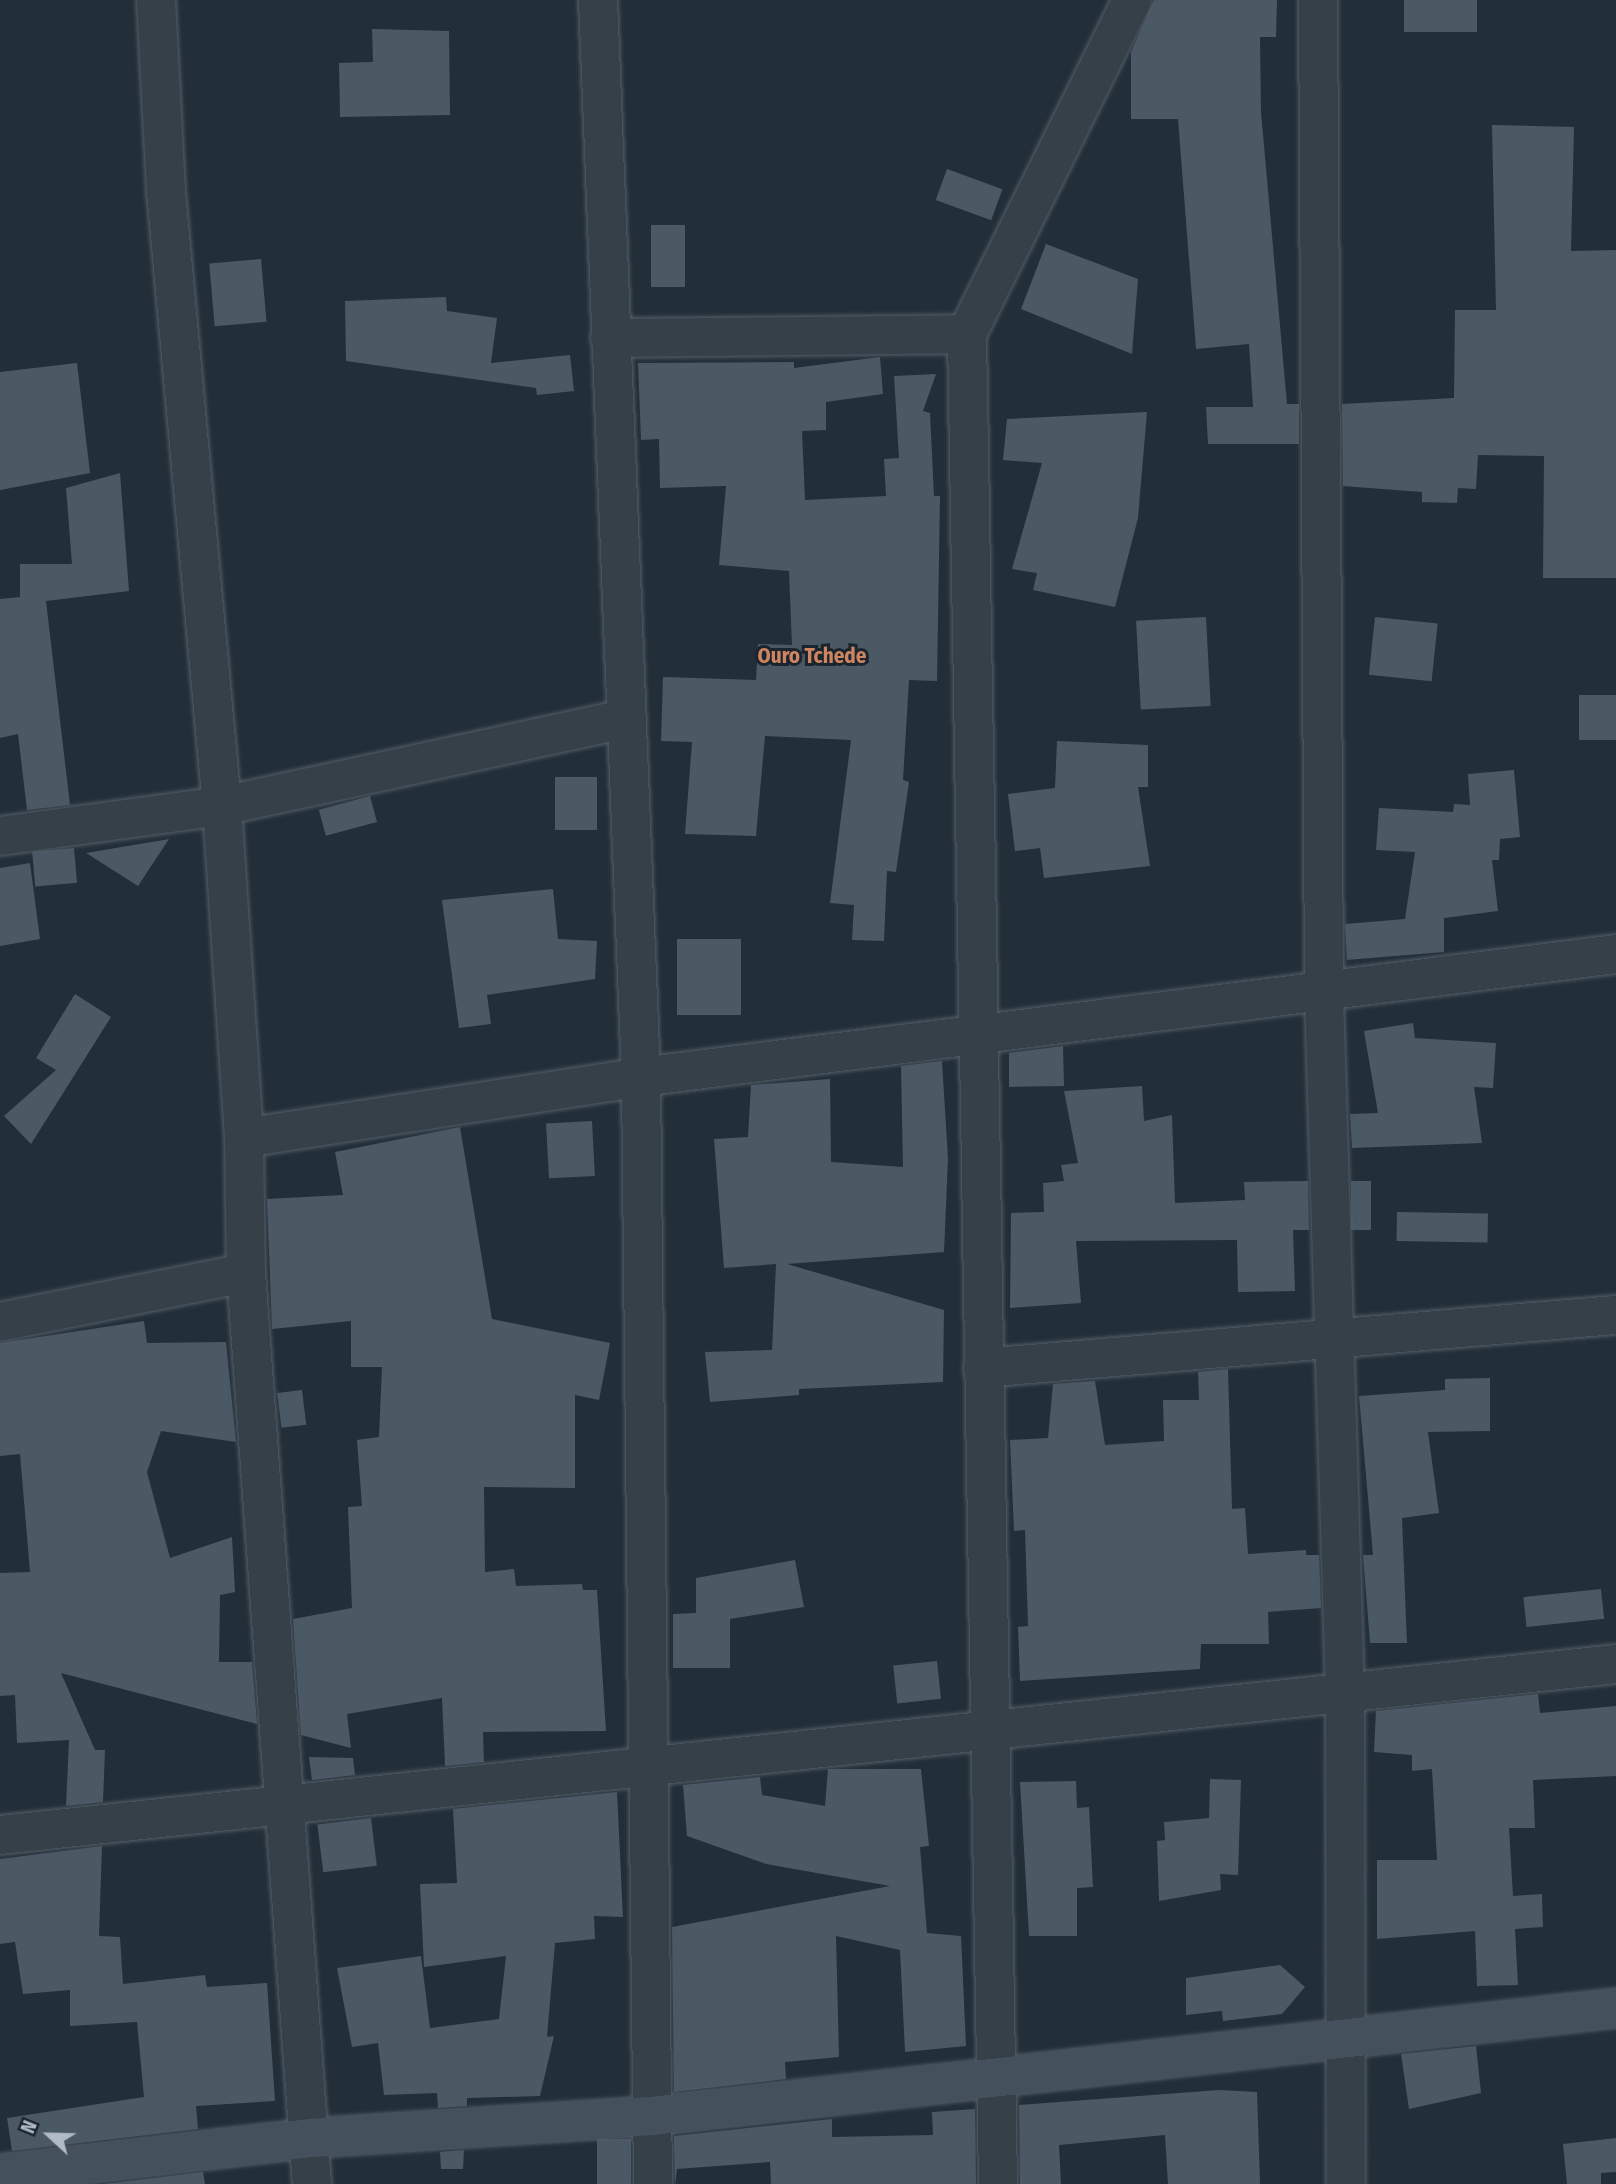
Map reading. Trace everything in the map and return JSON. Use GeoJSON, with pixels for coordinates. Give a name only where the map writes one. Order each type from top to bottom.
{"type":"FeatureCollection","features":[{"type":"Feature","properties":{"kind":"main road"},"geometry":{"type":"LineString","coordinates":[[0,2174],[311,2138],[652,2116],[1346,2035],[1616,2008]]}},
{"type":"Feature","properties":{"kind":"street"},"geometry":{"type":"LineString","coordinates":[[156,0],[166,191],[222,806],[244,1138],[246,1273],[288,1804],[312,2184]]}},
{"type":"Feature","properties":{"kind":"street"},"geometry":{"type":"LineString","coordinates":[[598,0],[623,719],[641,1077],[645,1763],[653,2184]]}},
{"type":"Feature","properties":{"kind":"street"},"geometry":{"type":"LineString","coordinates":[[998,2184],[967,334],[1132,0]]}},
{"type":"Feature","properties":{"kind":"street"},"geometry":{"type":"LineString","coordinates":[[1318,0],[1324,994],[1331,1340],[1345,1693],[1346,2184]]}},
{"type":"Feature","properties":{"kind":"street"},"geometry":{"type":"LineString","coordinates":[[610,338],[967,334]]}},
{"type":"Feature","properties":{"kind":"street"},"geometry":{"type":"LineString","coordinates":[[0,836],[222,806],[623,719]]}},
{"type":"Feature","properties":{"kind":"street"},"geometry":{"type":"LineString","coordinates":[[244,1138],[641,1077],[978,1033],[1324,994],[1616,954]]}},
{"type":"Feature","properties":{"kind":"street"},"geometry":{"type":"LineString","coordinates":[[0,1322],[246,1273]]}},
{"type":"Feature","properties":{"kind":"street"},"geometry":{"type":"LineString","coordinates":[[983,1368],[1616,1315]]}},
{"type":"Feature","properties":{"kind":"street"},"geometry":{"type":"LineString","coordinates":[[0,1835],[645,1763],[991,1734],[1616,1664]]}},
{"type":"Feature","properties":{"kind":"building"},"geometry":{"type":"Polygon","coordinates":[[[1154,0],[1277,0],[1276,37],[1260,37],[1261,112],[1287,404],[1299,404],[1299,444],[1208,444],[1206,407],[1253,407],[1249,344],[1196,349],[1178,119],[1131,119],[1131,52],[1154,0]]]}},
{"type":"Feature","properties":{"kind":"building"},"geometry":{"type":"Polygon","coordinates":[[[1404,0],[1477,0],[1477,32],[1404,32],[1404,0]]]}},
{"type":"Feature","properties":{"kind":"building"},"geometry":{"type":"Polygon","coordinates":[[[372,29],[449,31],[450,115],[340,117],[339,63],[373,62],[372,29]]]}},
{"type":"Feature","properties":{"kind":"building"},"geometry":{"type":"Polygon","coordinates":[[[1492,125],[1574,127],[1571,251],[1616,250],[1616,578],[1543,578],[1544,456],[1478,455],[1476,489],[1458,488],[1457,503],[1422,502],[1422,492],[1343,486],[1342,404],[1454,398],[1455,310],[1496,310],[1492,125]]]}},
{"type":"Feature","properties":{"kind":"building"},"geometry":{"type":"Polygon","coordinates":[[[947,169],[1002,189],[991,220],[936,200],[947,169]]]}},
{"type":"Feature","properties":{"kind":"building"},"geometry":{"type":"Polygon","coordinates":[[[651,225],[685,225],[685,287],[651,287],[651,225]]]}},
{"type":"Feature","properties":{"kind":"building"},"geometry":{"type":"Polygon","coordinates":[[[1046,244],[1138,279],[1132,354],[1021,309],[1046,244]]]}},
{"type":"Feature","properties":{"kind":"building"},"geometry":{"type":"Polygon","coordinates":[[[261,259],[266,322],[215,326],[209,264],[261,259]]]}},
{"type":"Feature","properties":{"kind":"building"},"geometry":{"type":"Polygon","coordinates":[[[446,297],[447,311],[497,318],[491,363],[570,355],[574,391],[537,395],[536,388],[346,361],[345,301],[446,297]]]}},
{"type":"Feature","properties":{"kind":"building"},"geometry":{"type":"Polygon","coordinates":[[[880,357],[883,394],[826,402],[826,430],[802,431],[805,500],[886,496],[884,459],[899,458],[894,376],[936,374],[923,411],[930,413],[934,496],[940,496],[937,681],[909,680],[903,780],[909,782],[896,872],[887,871],[884,941],[852,940],[854,905],[830,903],[851,740],[765,736],[756,836],[685,834],[692,742],[661,741],[663,677],[756,680],[758,644],[792,645],[789,571],[719,565],[726,486],[660,488],[659,439],[641,440],[638,363],[794,362],[794,368],[880,357]]]}},
{"type":"Feature","properties":{"kind":"building"},"geometry":{"type":"Polygon","coordinates":[[[77,363],[90,473],[0,490],[0,372],[77,363]]]}},
{"type":"Feature","properties":{"kind":"building"},"geometry":{"type":"Polygon","coordinates":[[[1147,412],[1138,518],[1115,607],[1033,590],[1037,573],[1012,569],[1042,463],[1003,460],[1007,419],[1147,412]]]}},
{"type":"Feature","properties":{"kind":"building"},"geometry":{"type":"Polygon","coordinates":[[[120,473],[129,591],[46,601],[70,805],[27,810],[18,734],[0,738],[0,599],[20,597],[20,564],[72,564],[66,488],[120,473]]]}},
{"type":"Feature","properties":{"kind":"building"},"geometry":{"type":"Polygon","coordinates":[[[1206,617],[1211,706],[1141,710],[1136,621],[1206,617]]]}},
{"type":"Feature","properties":{"kind":"building"},"geometry":{"type":"Polygon","coordinates":[[[1375,617],[1438,624],[1432,681],[1369,675],[1375,617]]]}},
{"type":"Feature","properties":{"kind":"building"},"geometry":{"type":"Polygon","coordinates":[[[1579,695],[1616,695],[1616,740],[1579,740],[1579,695]]]}},
{"type":"Feature","properties":{"kind":"building"},"geometry":{"type":"Polygon","coordinates":[[[1057,741],[1148,745],[1148,787],[1138,787],[1150,866],[1044,878],[1040,848],[1015,851],[1008,794],[1055,788],[1057,741]]]}},
{"type":"Feature","properties":{"kind":"building"},"geometry":{"type":"Polygon","coordinates":[[[1514,770],[1520,837],[1500,839],[1499,860],[1492,860],[1498,911],[1444,918],[1444,952],[1347,960],[1345,924],[1405,919],[1415,852],[1376,850],[1379,808],[1453,812],[1454,804],[1470,805],[1468,774],[1514,770]]]}},
{"type":"Feature","properties":{"kind":"building"},"geometry":{"type":"Polygon","coordinates":[[[555,777],[597,777],[597,830],[555,830],[555,777]]]}},
{"type":"Feature","properties":{"kind":"building"},"geometry":{"type":"Polygon","coordinates":[[[370,796],[377,822],[326,836],[319,810],[370,796]]]}},
{"type":"Feature","properties":{"kind":"building"},"geometry":{"type":"Polygon","coordinates":[[[169,839],[138,886],[86,853],[169,839]]]}},
{"type":"Feature","properties":{"kind":"building"},"geometry":{"type":"Polygon","coordinates":[[[74,848],[77,883],[35,887],[32,852],[74,848]]]}},
{"type":"Feature","properties":{"kind":"building"},"geometry":{"type":"Polygon","coordinates":[[[30,863],[40,939],[0,946],[0,868],[30,863]]]}},
{"type":"Feature","properties":{"kind":"building"},"geometry":{"type":"Polygon","coordinates":[[[553,889],[558,939],[597,941],[595,979],[487,995],[491,1024],[459,1028],[442,900],[553,889]]]}},
{"type":"Feature","properties":{"kind":"building"},"geometry":{"type":"Polygon","coordinates":[[[677,939],[741,939],[741,1015],[677,1015],[677,939]]]}},
{"type":"Feature","properties":{"kind":"building"},"geometry":{"type":"Polygon","coordinates":[[[75,994],[111,1017],[31,1144],[4,1116],[56,1070],[36,1058],[75,994]]]}},
{"type":"Feature","properties":{"kind":"building"},"geometry":{"type":"Polygon","coordinates":[[[1413,1023],[1415,1038],[1496,1043],[1493,1088],[1474,1087],[1482,1143],[1352,1148],[1350,1114],[1378,1113],[1364,1031],[1413,1023]]]}},
{"type":"Feature","properties":{"kind":"building"},"geometry":{"type":"Polygon","coordinates":[[[1063,1046],[1064,1086],[1009,1087],[1009,1053],[1063,1046]]]}},
{"type":"Feature","properties":{"kind":"building"},"geometry":{"type":"Polygon","coordinates":[[[942,1061],[948,1159],[944,1252],[787,1264],[944,1310],[943,1382],[799,1389],[799,1395],[710,1402],[705,1352],[772,1350],[776,1264],[724,1268],[714,1139],[748,1137],[751,1085],[830,1079],[831,1162],[903,1167],[901,1066],[942,1061]]]}},
{"type":"Feature","properties":{"kind":"building"},"geometry":{"type":"Polygon","coordinates":[[[1142,1086],[1144,1121],[1172,1115],[1175,1203],[1245,1200],[1244,1182],[1308,1181],[1309,1230],[1293,1230],[1295,1291],[1238,1292],[1237,1240],[1076,1241],[1081,1303],[1010,1308],[1011,1213],[1044,1212],[1043,1183],[1064,1181],[1061,1165],[1078,1163],[1064,1091],[1142,1086]]]}},
{"type":"Feature","properties":{"kind":"building"},"geometry":{"type":"Polygon","coordinates":[[[592,1121],[595,1176],[549,1178],[546,1123],[592,1121]]]}},
{"type":"Feature","properties":{"kind":"building"},"geometry":{"type":"Polygon","coordinates":[[[460,1127],[492,1319],[610,1343],[599,1400],[575,1395],[575,1488],[484,1487],[485,1572],[514,1569],[516,1586],[582,1584],[583,1590],[597,1590],[606,1731],[483,1732],[484,1762],[445,1766],[442,1698],[347,1714],[351,1748],[301,1735],[293,1619],[352,1608],[348,1507],[362,1506],[357,1440],[379,1437],[382,1367],[351,1367],[351,1321],[272,1329],[267,1199],[343,1195],[335,1152],[460,1127]]]}},
{"type":"Feature","properties":{"kind":"building"},"geometry":{"type":"Polygon","coordinates":[[[1351,1181],[1371,1181],[1371,1230],[1351,1230],[1351,1181]]]}},
{"type":"Feature","properties":{"kind":"building"},"geometry":{"type":"Polygon","coordinates":[[[1397,1212],[1488,1214],[1487,1243],[1396,1241],[1397,1212]]]}},
{"type":"Feature","properties":{"kind":"building"},"geometry":{"type":"Polygon","coordinates":[[[144,1321],[147,1343],[226,1342],[236,1442],[161,1431],[147,1472],[170,1558],[232,1537],[235,1592],[220,1595],[219,1662],[252,1662],[257,1724],[61,1673],[95,1750],[105,1750],[103,1802],[66,1806],[69,1740],[17,1743],[15,1695],[0,1696],[0,1573],[30,1572],[20,1454],[0,1456],[0,1343],[144,1321]]]}},
{"type":"Feature","properties":{"kind":"building"},"geometry":{"type":"Polygon","coordinates":[[[1228,1369],[1232,1509],[1245,1508],[1248,1554],[1306,1550],[1306,1555],[1319,1555],[1321,1608],[1268,1612],[1269,1644],[1201,1644],[1200,1669],[1020,1681],[1018,1627],[1028,1626],[1025,1530],[1014,1531],[1010,1440],[1048,1438],[1053,1384],[1095,1381],[1105,1445],[1164,1441],[1163,1400],[1199,1400],[1198,1372],[1228,1369]]]}},
{"type":"Feature","properties":{"kind":"building"},"geometry":{"type":"Polygon","coordinates":[[[1490,1378],[1490,1431],[1428,1432],[1439,1513],[1402,1518],[1407,1643],[1370,1643],[1363,1555],[1373,1555],[1359,1396],[1445,1390],[1445,1379],[1490,1378]]]}},
{"type":"Feature","properties":{"kind":"building"},"geometry":{"type":"Polygon","coordinates":[[[302,1390],[306,1425],[281,1428],[277,1393],[302,1390]]]}},
{"type":"Feature","properties":{"kind":"building"},"geometry":{"type":"Polygon","coordinates":[[[795,1560],[804,1607],[730,1619],[730,1668],[673,1668],[673,1614],[696,1613],[696,1578],[795,1560]]]}},
{"type":"Feature","properties":{"kind":"building"},"geometry":{"type":"Polygon","coordinates":[[[1601,1589],[1604,1619],[1527,1627],[1523,1597],[1601,1589]]]}},
{"type":"Feature","properties":{"kind":"building"},"geometry":{"type":"Polygon","coordinates":[[[937,1661],[941,1699],[897,1703],[893,1666],[937,1661]]]}},
{"type":"Feature","properties":{"kind":"building"},"geometry":{"type":"Polygon","coordinates":[[[1538,1694],[1540,1713],[1616,1706],[1616,1776],[1533,1780],[1535,1828],[1509,1828],[1513,1896],[1542,1894],[1543,1927],[1515,1929],[1518,1985],[1477,1986],[1475,1931],[1377,1939],[1377,1860],[1437,1860],[1432,1769],[1412,1771],[1412,1755],[1374,1752],[1376,1711],[1538,1694]]]}},
{"type":"Feature","properties":{"kind":"building"},"geometry":{"type":"Polygon","coordinates":[[[309,1757],[353,1758],[355,1775],[312,1780],[309,1757]]]}},
{"type":"Feature","properties":{"kind":"building"},"geometry":{"type":"Polygon","coordinates":[[[828,1769],[921,1769],[929,1846],[920,1847],[927,1933],[961,1936],[966,2046],[905,2052],[900,1950],[836,1936],[839,2057],[785,2062],[786,2079],[674,2092],[672,1927],[890,1886],[766,1864],[687,1836],[683,1785],[760,1777],[762,1795],[825,1806],[828,1769]]]}},
{"type":"Feature","properties":{"kind":"building"},"geometry":{"type":"Polygon","coordinates":[[[1210,1779],[1241,1780],[1238,1875],[1220,1874],[1221,1890],[1159,1901],[1157,1841],[1165,1840],[1164,1822],[1209,1818],[1210,1779]]]}},
{"type":"Feature","properties":{"kind":"building"},"geometry":{"type":"Polygon","coordinates":[[[1076,1781],[1077,1808],[1089,1807],[1093,1887],[1077,1888],[1077,1936],[1029,1936],[1020,1782],[1076,1781]]]}},
{"type":"Feature","properties":{"kind":"building"},"geometry":{"type":"Polygon","coordinates":[[[617,1792],[623,1917],[594,1916],[595,1939],[555,1943],[547,2037],[554,2036],[540,2096],[467,2098],[467,2106],[438,2108],[437,2093],[384,2095],[378,2043],[352,2047],[337,1968],[421,1956],[430,2028],[499,2019],[506,1956],[424,1967],[420,1884],[457,1883],[453,1809],[617,1792]]]}},
{"type":"Feature","properties":{"kind":"building"},"geometry":{"type":"Polygon","coordinates":[[[371,1818],[377,1866],[323,1872],[317,1825],[371,1818]]]}},
{"type":"Feature","properties":{"kind":"building"},"geometry":{"type":"Polygon","coordinates":[[[102,1846],[99,1936],[120,1937],[123,1984],[205,1975],[207,1987],[267,1983],[275,2101],[196,2106],[198,2129],[12,2151],[7,2118],[144,2097],[137,2022],[70,2026],[70,1990],[23,1994],[15,1942],[0,1944],[0,1859],[102,1846]]]}},
{"type":"Feature","properties":{"kind":"building"},"geometry":{"type":"Polygon","coordinates":[[[1280,1965],[1305,1987],[1282,2014],[1223,2021],[1222,2011],[1186,2015],[1186,1978],[1280,1965]]]}},
{"type":"Feature","properties":{"kind":"building"},"geometry":{"type":"Polygon","coordinates":[[[1476,2046],[1481,2093],[1409,2109],[1401,2054],[1476,2046]]]}},
{"type":"Feature","properties":{"kind":"building"},"geometry":{"type":"Polygon","coordinates":[[[1219,2090],[1257,2092],[1260,2184],[1168,2184],[1165,2135],[1059,2145],[1061,2184],[1020,2184],[1019,2105],[1219,2090]]]}},
{"type":"Feature","properties":{"kind":"building"},"geometry":{"type":"Polygon","coordinates":[[[975,2109],[976,2184],[771,2184],[770,2162],[677,2169],[675,2184],[674,2136],[832,2119],[832,2137],[933,2135],[932,2112],[975,2109]]]}},
{"type":"Feature","properties":{"kind":"building"},"geometry":{"type":"Polygon","coordinates":[[[1616,2138],[1616,2172],[1601,2173],[1601,2184],[1567,2184],[1563,2144],[1616,2138]]]}},
{"type":"Feature","properties":{"kind":"building"},"geometry":{"type":"Polygon","coordinates":[[[597,2139],[631,2139],[631,2184],[597,2184],[597,2139]]]}},
{"type":"Feature","properties":{"kind":"building"},"geometry":{"type":"Polygon","coordinates":[[[464,2150],[463,2169],[441,2169],[440,2152],[464,2150]]]}},
{"type":"Feature","properties":{"kind":"building"},"geometry":{"type":"Polygon","coordinates":[[[203,2172],[205,2184],[104,2184],[203,2172]]]}},
{"type":"Feature","properties":{"kind":"district","name":"Ouro Tchede"},"geometry":{"type":"Point","coordinates":[812,656]}}]}
